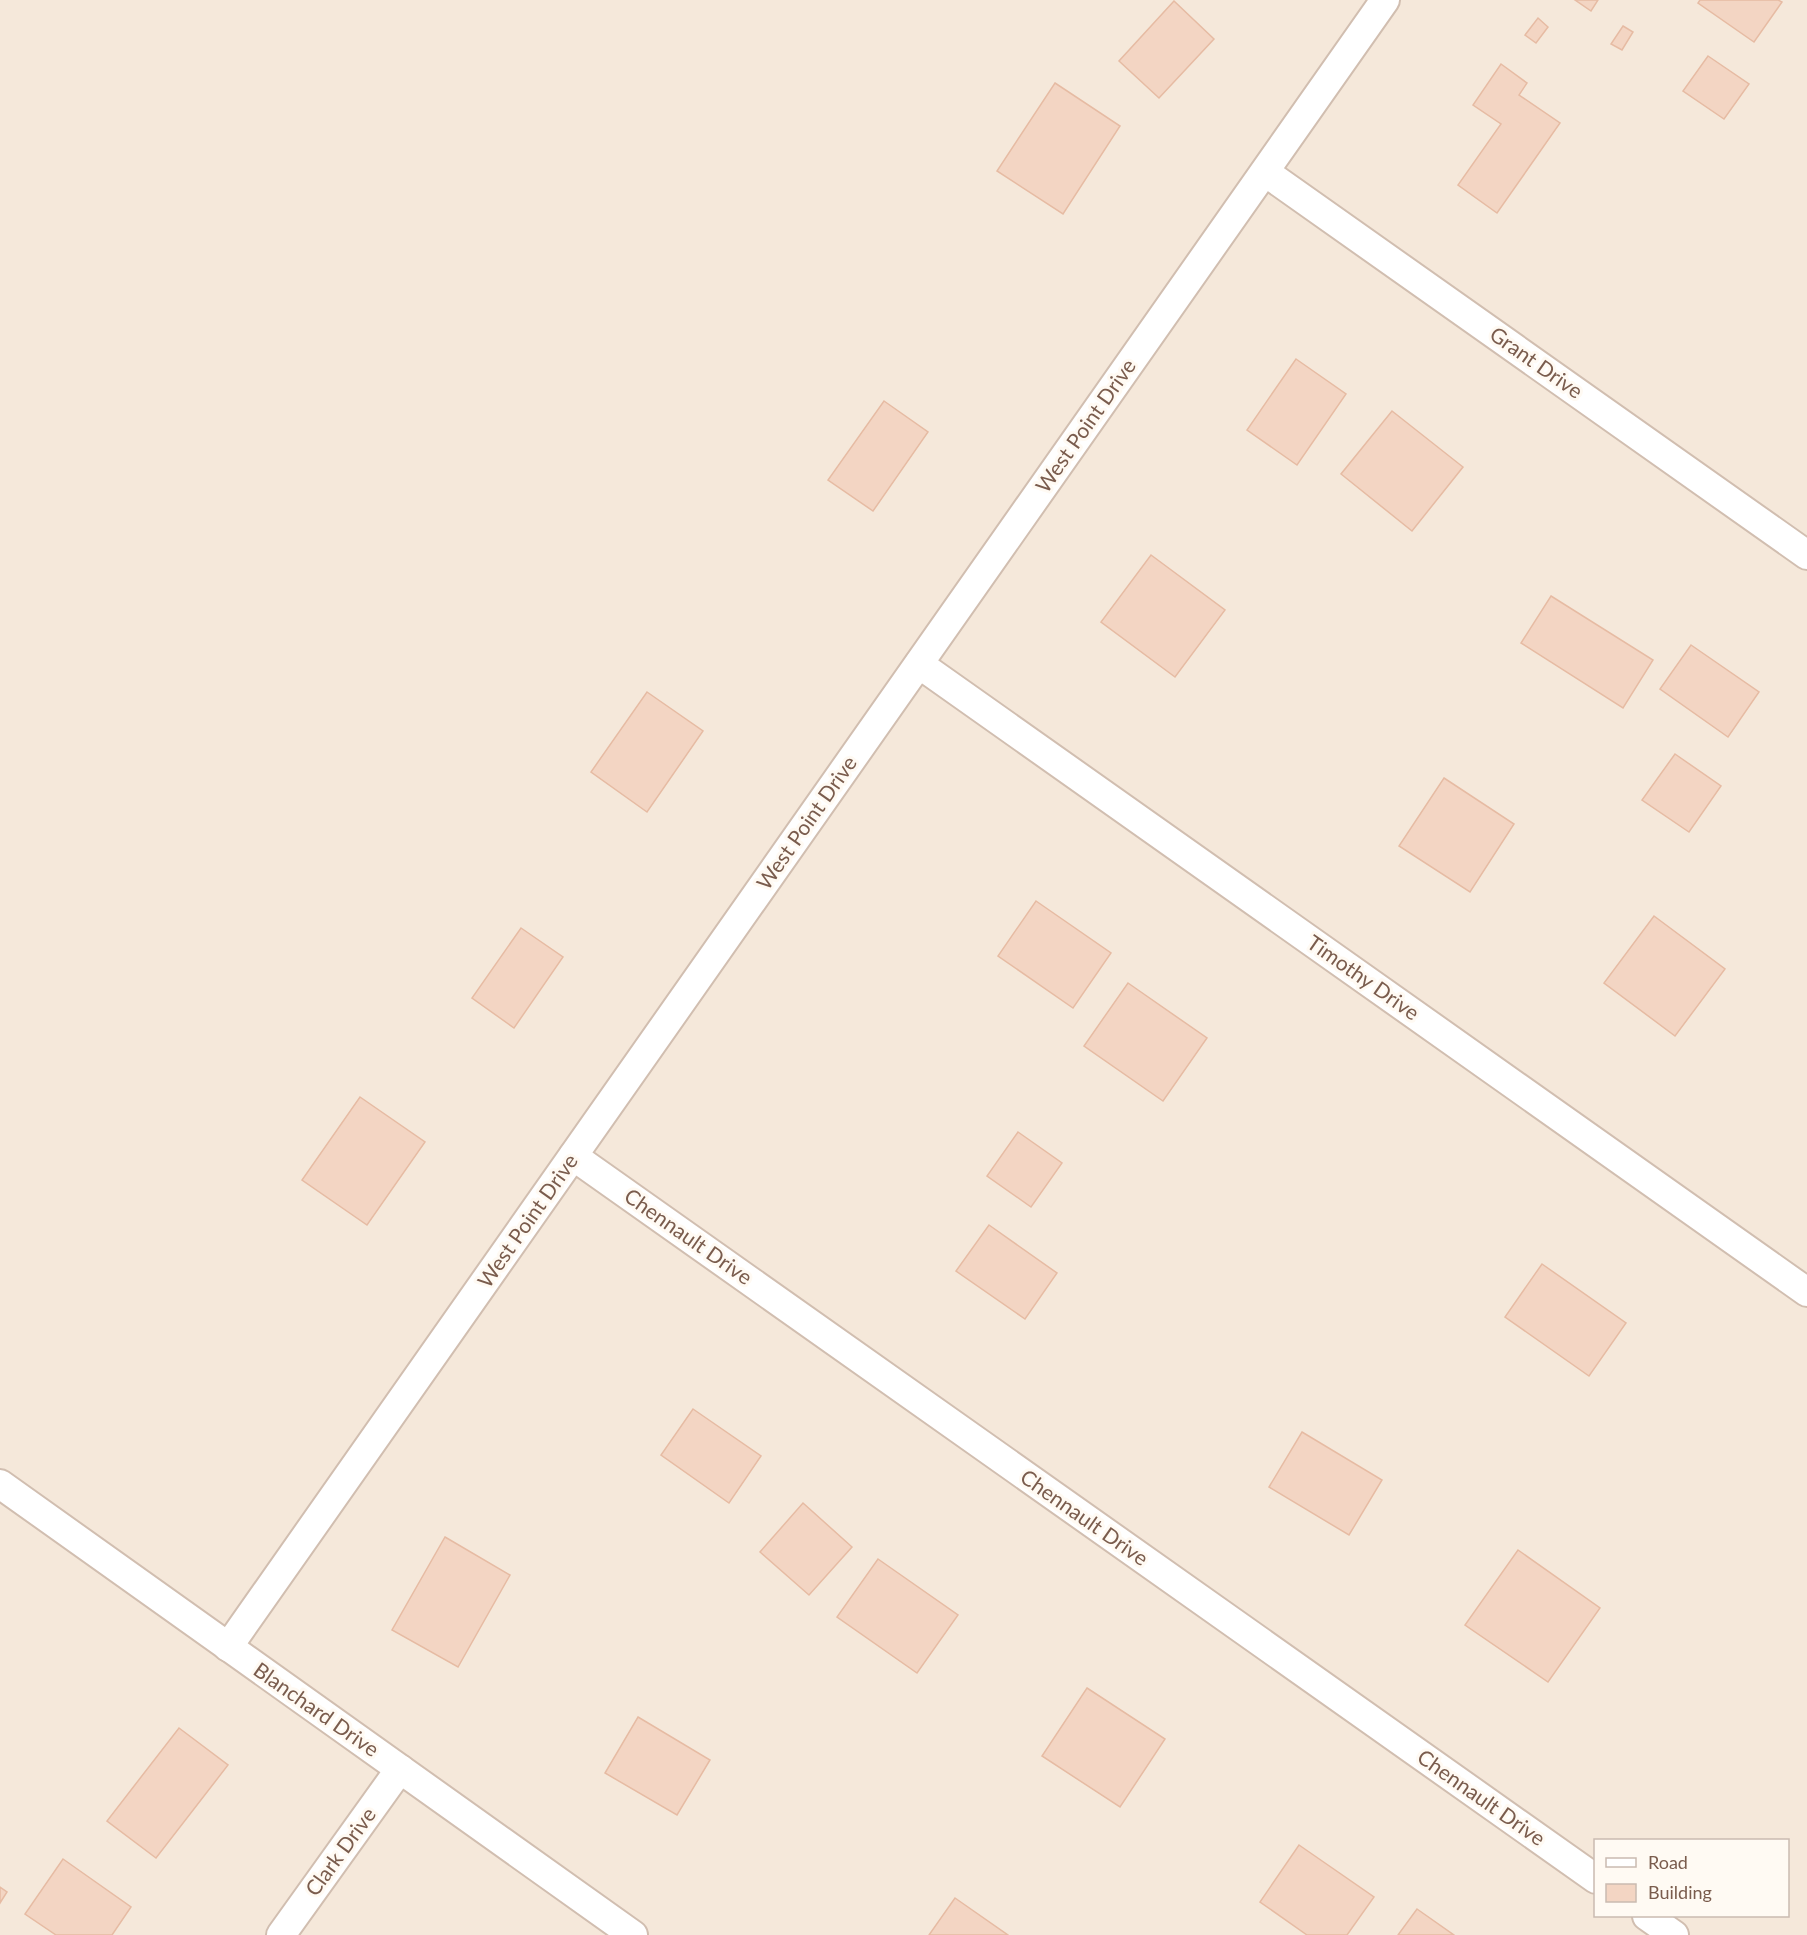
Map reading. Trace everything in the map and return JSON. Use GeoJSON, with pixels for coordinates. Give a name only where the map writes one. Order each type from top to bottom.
{"type":"FeatureCollection","features":[{"type":"Feature","properties":{"kind":"street","name":"West Point Drive"},"geometry":{"type":"LineString","coordinates":[[228,1647],[1385,0]]}},
{"type":"Feature","properties":{"kind":"street","name":"Grant Drive"},"geometry":{"type":"LineString","coordinates":[[1265,172],[1807,555]]}},
{"type":"Feature","properties":{"kind":"street","name":"Timothy Drive"},"geometry":{"type":"LineString","coordinates":[[919,664],[1807,1292]]}},
{"type":"Feature","properties":{"kind":"street","name":"Chennault Drive"},"geometry":{"type":"LineString","coordinates":[[573,1156],[1594,1878]]}},
{"type":"Feature","properties":{"kind":"street","name":"Blanchard Drive"},"geometry":{"type":"LineString","coordinates":[[0,1484],[633,1935]]}},
{"type":"Feature","properties":{"kind":"street","name":"Clark Drive"},"geometry":{"type":"LineString","coordinates":[[281,1935],[400,1769]]}},
{"type":"Feature","properties":{"kind":"street"},"geometry":{"type":"LineString","coordinates":[[1648,1917],[1674,1935]]}},
{"type":"Feature","properties":{"kind":"shaded area"},"geometry":{"type":"Polygon","coordinates":[[[0,0],[1807,0],[1807,1935],[0,1935],[0,0]]]}},
{"type":"Feature","properties":{"kind":"building"},"geometry":{"type":"Polygon","coordinates":[[[1575,0],[1598,0],[1591,11],[1575,0]]]}},
{"type":"Feature","properties":{"kind":"building"},"geometry":{"type":"Polygon","coordinates":[[[1700,0],[1778,0],[1782,2],[1754,42],[1698,3],[1700,0]]]}},
{"type":"Feature","properties":{"kind":"building"},"geometry":{"type":"Polygon","coordinates":[[[1174,1],[1214,39],[1159,98],[1119,61],[1174,1]]]}},
{"type":"Feature","properties":{"kind":"building"},"geometry":{"type":"Polygon","coordinates":[[[1538,18],[1548,27],[1536,43],[1525,35],[1538,18]]]}},
{"type":"Feature","properties":{"kind":"building"},"geometry":{"type":"Polygon","coordinates":[[[1623,26],[1633,32],[1622,50],[1611,44],[1623,26]]]}},
{"type":"Feature","properties":{"kind":"building"},"geometry":{"type":"Polygon","coordinates":[[[1708,56],[1749,84],[1724,119],[1683,91],[1708,56]]]}},
{"type":"Feature","properties":{"kind":"building"},"geometry":{"type":"Polygon","coordinates":[[[1501,64],[1527,83],[1519,95],[1560,123],[1497,213],[1458,185],[1501,124],[1473,105],[1501,64]]]}},
{"type":"Feature","properties":{"kind":"building"},"geometry":{"type":"Polygon","coordinates":[[[1055,83],[1120,126],[1063,214],[997,171],[1055,83]]]}},
{"type":"Feature","properties":{"kind":"building"},"geometry":{"type":"Polygon","coordinates":[[[1296,359],[1346,394],[1297,465],[1247,430],[1296,359]]]}},
{"type":"Feature","properties":{"kind":"building"},"geometry":{"type":"Polygon","coordinates":[[[884,401],[928,432],[873,511],[828,480],[884,401]]]}},
{"type":"Feature","properties":{"kind":"building"},"geometry":{"type":"Polygon","coordinates":[[[1392,411],[1463,467],[1412,531],[1341,474],[1392,411]]]}},
{"type":"Feature","properties":{"kind":"building"},"geometry":{"type":"Polygon","coordinates":[[[1151,555],[1225,610],[1175,677],[1101,622],[1151,555]]]}},
{"type":"Feature","properties":{"kind":"building"},"geometry":{"type":"Polygon","coordinates":[[[1551,596],[1653,660],[1623,708],[1521,643],[1551,596]]]}},
{"type":"Feature","properties":{"kind":"building"},"geometry":{"type":"Polygon","coordinates":[[[1691,645],[1759,692],[1728,737],[1660,689],[1691,645]]]}},
{"type":"Feature","properties":{"kind":"building"},"geometry":{"type":"Polygon","coordinates":[[[647,692],[703,731],[647,812],[591,772],[647,692]]]}},
{"type":"Feature","properties":{"kind":"building"},"geometry":{"type":"Polygon","coordinates":[[[1675,754],[1721,786],[1689,832],[1642,800],[1675,754]]]}},
{"type":"Feature","properties":{"kind":"building"},"geometry":{"type":"Polygon","coordinates":[[[1444,778],[1514,824],[1470,892],[1399,846],[1444,778]]]}},
{"type":"Feature","properties":{"kind":"building"},"geometry":{"type":"Polygon","coordinates":[[[1036,901],[1111,953],[1073,1008],[998,956],[1036,901]]]}},
{"type":"Feature","properties":{"kind":"building"},"geometry":{"type":"Polygon","coordinates":[[[1654,916],[1725,969],[1675,1036],[1604,983],[1654,916]]]}},
{"type":"Feature","properties":{"kind":"building"},"geometry":{"type":"Polygon","coordinates":[[[521,928],[563,957],[514,1028],[472,998],[521,928]]]}},
{"type":"Feature","properties":{"kind":"building"},"geometry":{"type":"Polygon","coordinates":[[[1128,983],[1207,1038],[1163,1101],[1084,1046],[1128,983]]]}},
{"type":"Feature","properties":{"kind":"building"},"geometry":{"type":"Polygon","coordinates":[[[360,1097],[425,1142],[367,1225],[302,1180],[360,1097]]]}},
{"type":"Feature","properties":{"kind":"building"},"geometry":{"type":"Polygon","coordinates":[[[1018,1132],[1062,1163],[1031,1207],[987,1176],[1018,1132]]]}},
{"type":"Feature","properties":{"kind":"building"},"geometry":{"type":"Polygon","coordinates":[[[989,1225],[1057,1273],[1025,1319],[956,1271],[989,1225]]]}},
{"type":"Feature","properties":{"kind":"building"},"geometry":{"type":"Polygon","coordinates":[[[1542,1264],[1626,1323],[1589,1376],[1505,1317],[1542,1264]]]}},
{"type":"Feature","properties":{"kind":"building"},"geometry":{"type":"Polygon","coordinates":[[[693,1409],[761,1456],[729,1503],[661,1455],[693,1409]]]}},
{"type":"Feature","properties":{"kind":"building"},"geometry":{"type":"Polygon","coordinates":[[[1302,1432],[1382,1480],[1349,1535],[1269,1487],[1302,1432]]]}},
{"type":"Feature","properties":{"kind":"building"},"geometry":{"type":"Polygon","coordinates":[[[803,1503],[852,1547],[809,1595],[760,1552],[803,1503]]]}},
{"type":"Feature","properties":{"kind":"building"},"geometry":{"type":"Polygon","coordinates":[[[445,1537],[510,1575],[458,1667],[392,1630],[445,1537]]]}},
{"type":"Feature","properties":{"kind":"building"},"geometry":{"type":"Polygon","coordinates":[[[1518,1550],[1600,1608],[1548,1682],[1465,1625],[1518,1550]]]}},
{"type":"Feature","properties":{"kind":"building"},"geometry":{"type":"Polygon","coordinates":[[[878,1559],[958,1615],[917,1673],[837,1617],[878,1559]]]}},
{"type":"Feature","properties":{"kind":"building"},"geometry":{"type":"Polygon","coordinates":[[[1087,1688],[1165,1739],[1120,1807],[1042,1756],[1087,1688]]]}},
{"type":"Feature","properties":{"kind":"building"},"geometry":{"type":"Polygon","coordinates":[[[638,1717],[710,1760],[677,1815],[605,1773],[638,1717]]]}},
{"type":"Feature","properties":{"kind":"building"},"geometry":{"type":"Polygon","coordinates":[[[179,1728],[228,1765],[156,1858],[107,1821],[179,1728]]]}},
{"type":"Feature","properties":{"kind":"building"},"geometry":{"type":"Polygon","coordinates":[[[1299,1845],[1374,1897],[1347,1935],[1307,1935],[1260,1902],[1299,1845]]]}},
{"type":"Feature","properties":{"kind":"building"},"geometry":{"type":"Polygon","coordinates":[[[63,1859],[131,1907],[112,1935],[56,1935],[25,1914],[63,1859]]]}},
{"type":"Feature","properties":{"kind":"building"},"geometry":{"type":"Polygon","coordinates":[[[0,1887],[7,1892],[0,1903],[0,1887]]]}},
{"type":"Feature","properties":{"kind":"building"},"geometry":{"type":"Polygon","coordinates":[[[955,1898],[1008,1935],[929,1935],[955,1898]]]}},
{"type":"Feature","properties":{"kind":"building"},"geometry":{"type":"Polygon","coordinates":[[[1417,1909],[1454,1935],[1398,1935],[1417,1909]]]}}]}
